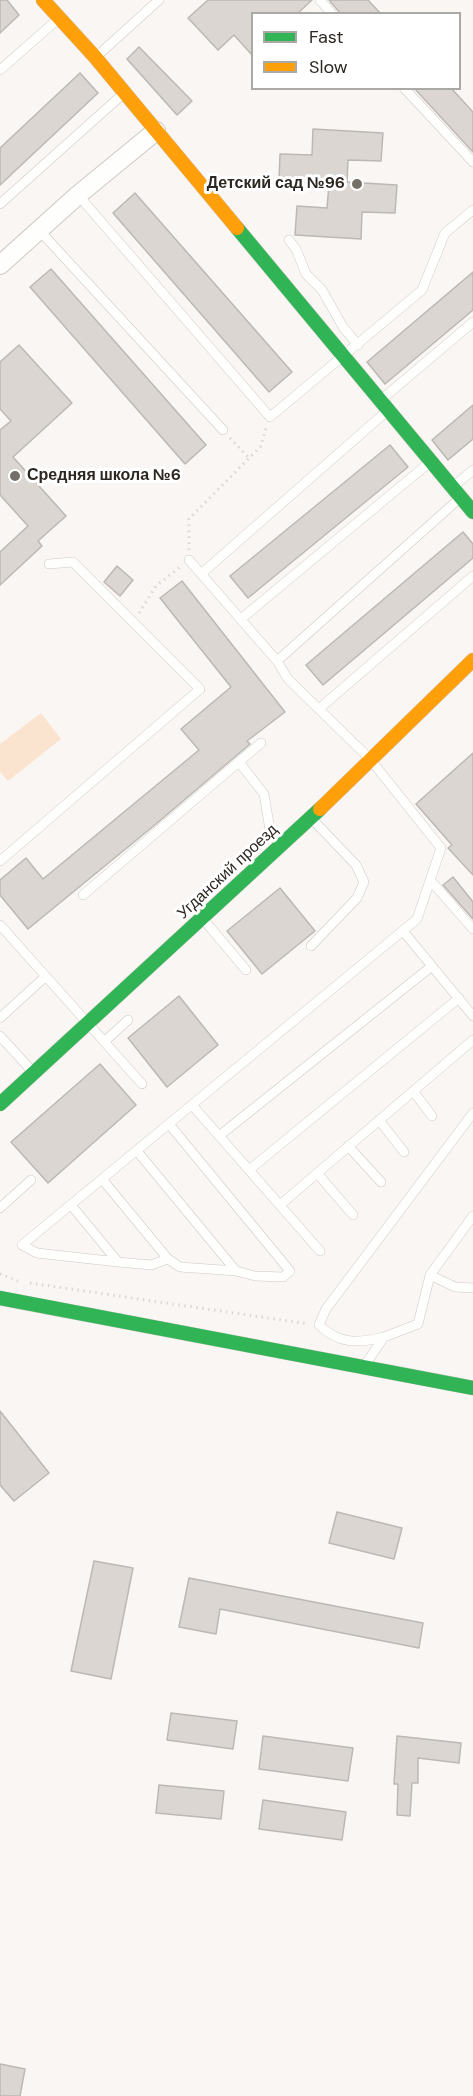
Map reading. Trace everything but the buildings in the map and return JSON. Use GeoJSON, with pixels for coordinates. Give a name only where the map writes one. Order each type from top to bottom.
{"type":"FeatureCollection","features":[{"type":"Feature","properties":{"kind":"street"},"geometry":{"type":"LineString","coordinates":[[43,0],[95,57],[473,512]]}},
{"type":"Feature","properties":{"kind":"street"},"geometry":{"type":"LineString","coordinates":[[0,265],[78,195],[156,131]]}},
{"type":"Feature","properties":{"kind":"street","name":"Угданский проезд"},"geometry":{"type":"LineString","coordinates":[[0,1104],[284,844],[473,660]]}},
{"type":"Feature","properties":{"kind":"street"},"geometry":{"type":"LineString","coordinates":[[0,1298],[473,1388]]}},
{"type":"Feature","properties":{"kind":"lane"},"geometry":{"type":"LineString","coordinates":[[95,57],[159,0]]}},
{"type":"Feature","properties":{"kind":"lane"},"geometry":{"type":"LineString","coordinates":[[320,0],[330,12]]}},
{"type":"Feature","properties":{"kind":"lane"},"geometry":{"type":"LineString","coordinates":[[0,70],[60,17]]}},
{"type":"Feature","properties":{"kind":"lane"},"geometry":{"type":"LineString","coordinates":[[406,90],[473,162]]}},
{"type":"Feature","properties":{"kind":"lane"},"geometry":{"type":"LineString","coordinates":[[0,204],[124,93]]}},
{"type":"Feature","properties":{"kind":"lane"},"geometry":{"type":"LineString","coordinates":[[78,195],[270,417],[422,290],[445,234],[473,210]]}},
{"type":"Feature","properties":{"kind":"lane"},"geometry":{"type":"LineString","coordinates":[[39,230],[223,430]]}},
{"type":"Feature","properties":{"kind":"lane"},"geometry":{"type":"LineString","coordinates":[[289,240],[296,249],[306,274],[322,290],[343,327],[358,345]]}},
{"type":"Feature","properties":{"kind":"lane"},"geometry":{"type":"LineString","coordinates":[[201,574],[473,322]]}},
{"type":"Feature","properties":{"kind":"lane"},"geometry":{"type":"LineString","coordinates":[[241,619],[430,462]]}},
{"type":"Feature","properties":{"kind":"lane"},"geometry":{"type":"LineString","coordinates":[[277,661],[456,493],[473,470]]}},
{"type":"Feature","properties":{"kind":"lane"},"geometry":{"type":"LineString","coordinates":[[168,1259],[151,1265],[118,1262],[37,1252],[22,1245],[417,919],[441,848],[370,759],[288,679],[277,661],[189,560]]}},
{"type":"Feature","properties":{"kind":"lane"},"geometry":{"type":"LineString","coordinates":[[0,861],[200,689],[73,562],[49,564]]}},
{"type":"Feature","properties":{"kind":"lane"},"geometry":{"type":"LineString","coordinates":[[320,708],[473,576]]}},
{"type":"Feature","properties":{"kind":"lane"},"geometry":{"type":"LineString","coordinates":[[83,894],[261,743]]}},
{"type":"Feature","properties":{"kind":"lane"},"geometry":{"type":"LineString","coordinates":[[240,762],[264,794],[270,830],[284,844]]}},
{"type":"Feature","properties":{"kind":"lane"},"geometry":{"type":"LineString","coordinates":[[311,817],[356,865],[364,882],[357,898],[311,946]]}},
{"type":"Feature","properties":{"kind":"lane"},"geometry":{"type":"LineString","coordinates":[[431,880],[473,929]]}},
{"type":"Feature","properties":{"kind":"lane"},"geometry":{"type":"LineString","coordinates":[[203,918],[246,970]]}},
{"type":"Feature","properties":{"kind":"lane"},"geometry":{"type":"LineString","coordinates":[[0,925],[142,1084]]}},
{"type":"Feature","properties":{"kind":"lane"},"geometry":{"type":"LineString","coordinates":[[403,931],[473,1016]]}},
{"type":"Feature","properties":{"kind":"lane"},"geometry":{"type":"LineString","coordinates":[[219,1136],[432,966]]}},
{"type":"Feature","properties":{"kind":"lane"},"geometry":{"type":"LineString","coordinates":[[0,1018],[46,976]]}},
{"type":"Feature","properties":{"kind":"lane"},"geometry":{"type":"LineString","coordinates":[[249,1170],[459,998]]}},
{"type":"Feature","properties":{"kind":"lane"},"geometry":{"type":"LineString","coordinates":[[105,1041],[128,1020]]}},
{"type":"Feature","properties":{"kind":"lane"},"geometry":{"type":"LineString","coordinates":[[0,1036],[33,1073]]}},
{"type":"Feature","properties":{"kind":"lane"},"geometry":{"type":"LineString","coordinates":[[280,1205],[473,1040]]}},
{"type":"Feature","properties":{"kind":"lane"},"geometry":{"type":"LineString","coordinates":[[413,1091],[432,1116]]}},
{"type":"Feature","properties":{"kind":"lane"},"geometry":{"type":"LineString","coordinates":[[192,1105],[320,1251]]}},
{"type":"Feature","properties":{"kind":"lane"},"geometry":{"type":"LineString","coordinates":[[473,1113],[326,1309],[319,1325],[332,1337],[357,1343],[384,1337],[418,1324],[430,1275],[473,1216]]}},
{"type":"Feature","properties":{"kind":"lane"},"geometry":{"type":"LineString","coordinates":[[379,1120],[404,1152]]}},
{"type":"Feature","properties":{"kind":"lane"},"geometry":{"type":"LineString","coordinates":[[102,1179],[168,1259],[180,1267],[283,1277],[290,1271],[170,1124]]}},
{"type":"Feature","properties":{"kind":"lane"},"geometry":{"type":"LineString","coordinates":[[348,1146],[381,1182]]}},
{"type":"Feature","properties":{"kind":"lane"},"geometry":{"type":"LineString","coordinates":[[136,1150],[236,1271]]}},
{"type":"Feature","properties":{"kind":"lane"},"geometry":{"type":"LineString","coordinates":[[317,1173],[353,1215]]}},
{"type":"Feature","properties":{"kind":"lane"},"geometry":{"type":"LineString","coordinates":[[0,1208],[31,1180]]}},
{"type":"Feature","properties":{"kind":"lane"},"geometry":{"type":"LineString","coordinates":[[71,1205],[118,1262]]}},
{"type":"Feature","properties":{"kind":"lane"},"geometry":{"type":"LineString","coordinates":[[430,1275],[455,1287],[473,1288]]}},
{"type":"Feature","properties":{"kind":"lane"},"geometry":{"type":"LineString","coordinates":[[364,1367],[384,1337]]}},
{"type":"Feature","properties":{"kind":"path"},"geometry":{"type":"LineString","coordinates":[[133,622],[156,586],[189,560],[189,519],[261,446],[270,417]]}},
{"type":"Feature","properties":{"kind":"path"},"geometry":{"type":"LineString","coordinates":[[223,430],[249,458]]}},
{"type":"Feature","properties":{"kind":"path"},"geometry":{"type":"LineString","coordinates":[[0,1274],[18,1281],[319,1325]]}},
{"type":"Feature","properties":{"kind":"shaded area"},"geometry":{"type":"Polygon","coordinates":[[[41,713],[61,739],[8,781],[0,772],[0,744],[41,713]]]}},
{"type":"Feature","properties":{"kind":"traffic: fast"},"geometry":{"type":"LineString","coordinates":[[237,228],[473,512]]}},
{"type":"Feature","properties":{"kind":"traffic: fast"},"geometry":{"type":"LineString","coordinates":[[0,1104],[320,809]]}},
{"type":"Feature","properties":{"kind":"traffic: fast"},"geometry":{"type":"LineString","coordinates":[[0,1298],[473,1388]]}},
{"type":"Feature","properties":{"kind":"traffic: slow"},"geometry":{"type":"LineString","coordinates":[[43,0],[95,57],[237,228]]}},
{"type":"Feature","properties":{"kind":"traffic: slow"},"geometry":{"type":"LineString","coordinates":[[320,809],[473,660]]}},
{"type":"Feature","properties":{"kind":"place","name":"Детский сад №96"},"geometry":{"type":"Point","coordinates":[357,184]}},
{"type":"Feature","properties":{"kind":"place","name":"Средняя школа №6"},"geometry":{"type":"Point","coordinates":[15,476]}}]}
